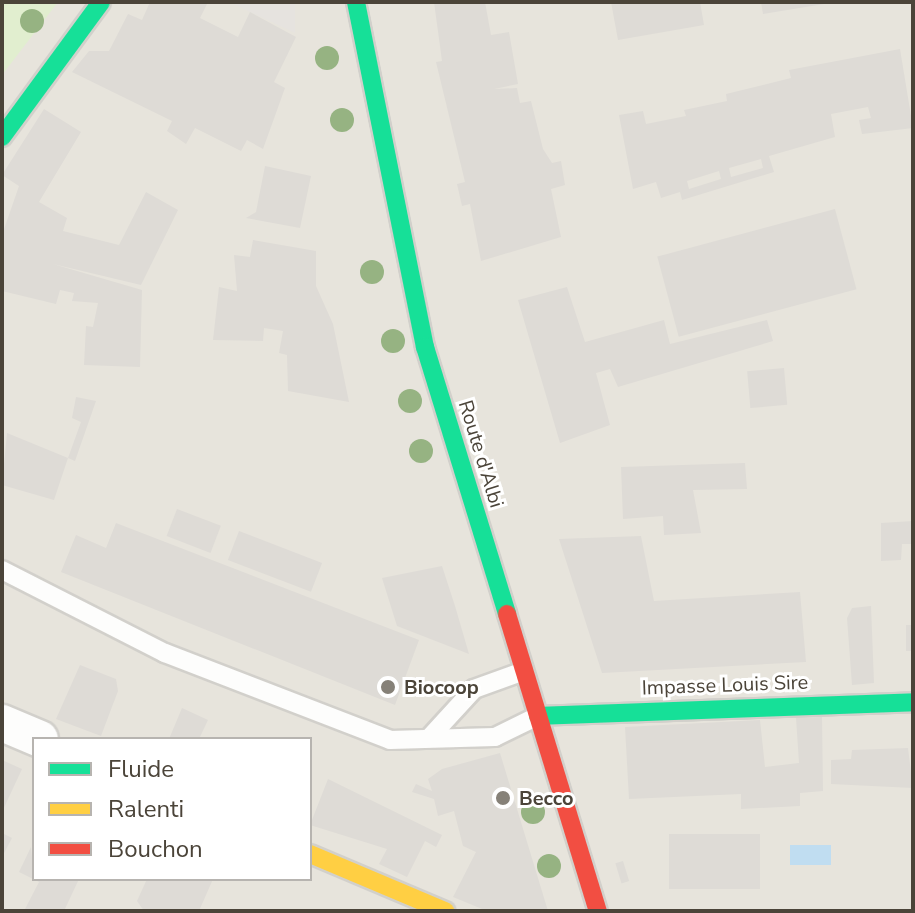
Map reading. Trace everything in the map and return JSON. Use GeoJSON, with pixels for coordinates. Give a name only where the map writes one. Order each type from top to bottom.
{"type":"FeatureCollection","features":[{"type":"Feature","properties":{"kind":"main road"},"geometry":{"type":"LineString","coordinates":[[2,137],[101,2]]}},
{"type":"Feature","properties":{"kind":"main road","name":"Route d'Albi"},"geometry":{"type":"LineString","coordinates":[[356,2],[425,347],[598,911]]}},
{"type":"Feature","properties":{"kind":"main road","name":"Impasse Louis Sire"},"geometry":{"type":"LineString","coordinates":[[538,716],[913,702]]}},
{"type":"Feature","properties":{"kind":"main road"},"geometry":{"type":"LineString","coordinates":[[312,855],[445,911]]}},
{"type":"Feature","properties":{"kind":"street"},"geometry":{"type":"LineString","coordinates":[[2,723],[35,737]]}},
{"type":"Feature","properties":{"kind":"lane"},"geometry":{"type":"LineString","coordinates":[[2,570],[165,653],[390,740],[495,737],[538,716]]}},
{"type":"Feature","properties":{"kind":"lane"},"geometry":{"type":"LineString","coordinates":[[430,737],[474,689],[524,671]]}},
{"type":"Feature","properties":{"kind":"shaded area"},"geometry":{"type":"Polygon","coordinates":[[[2,2],[913,2],[913,911],[2,911],[2,2]]]}},
{"type":"Feature","properties":{"kind":"shaded area"},"geometry":{"type":"Polygon","coordinates":[[[229,2],[295,2],[295,33],[229,2]]]}},
{"type":"Feature","properties":{"kind":"green space"},"geometry":{"type":"Polygon","coordinates":[[[2,2],[58,2],[2,75],[2,2]]]}},
{"type":"Feature","properties":{"kind":"water"},"geometry":{"type":"Polygon","coordinates":[[[790,845],[831,845],[831,865],[790,865],[790,845]]]}},
{"type":"Feature","properties":{"kind":"building"},"geometry":{"type":"Polygon","coordinates":[[[150,2],[208,2],[200,18],[238,37],[250,12],[296,37],[274,82],[285,88],[263,149],[247,140],[241,151],[195,128],[186,144],[167,131],[172,121],[72,72],[89,51],[109,51],[128,14],[142,20],[150,2]]]}},
{"type":"Feature","properties":{"kind":"building"},"geometry":{"type":"Polygon","coordinates":[[[434,2],[485,2],[491,35],[509,32],[518,84],[494,89],[517,88],[520,103],[531,101],[543,149],[552,163],[561,161],[565,185],[551,189],[561,237],[481,261],[470,204],[462,206],[457,184],[465,182],[436,62],[442,61],[434,2]]]}},
{"type":"Feature","properties":{"kind":"building"},"geometry":{"type":"Polygon","coordinates":[[[611,2],[700,2],[704,25],[618,40],[611,2]]]}},
{"type":"Feature","properties":{"kind":"building"},"geometry":{"type":"Polygon","coordinates":[[[761,2],[824,2],[824,4],[763,14],[761,2]]]}},
{"type":"Feature","properties":{"kind":"building"},"geometry":{"type":"Polygon","coordinates":[[[900,49],[913,128],[862,134],[859,120],[871,118],[868,107],[831,114],[835,137],[769,156],[774,172],[682,200],[680,192],[661,198],[656,182],[633,189],[619,115],[643,111],[646,124],[686,116],[684,110],[727,101],[726,94],[791,78],[789,70],[900,49]],[[761,159],[729,168],[731,177],[763,168],[761,159]],[[719,171],[687,181],[689,189],[721,179],[719,171]]]}},
{"type":"Feature","properties":{"kind":"building"},"geometry":{"type":"Polygon","coordinates":[[[44,109],[81,132],[39,202],[67,218],[63,231],[119,245],[146,192],[178,210],[141,285],[53,264],[142,290],[140,367],[84,365],[86,326],[93,327],[98,303],[72,301],[74,293],[60,290],[56,304],[2,291],[2,235],[19,186],[2,175],[44,109]]]}},
{"type":"Feature","properties":{"kind":"building"},"geometry":{"type":"Polygon","coordinates":[[[265,166],[311,176],[300,228],[246,218],[256,212],[265,166]]]}},
{"type":"Feature","properties":{"kind":"building"},"geometry":{"type":"Polygon","coordinates":[[[835,209],[856,289],[679,337],[657,257],[835,209]]]}},
{"type":"Feature","properties":{"kind":"building"},"geometry":{"type":"Polygon","coordinates":[[[253,240],[316,251],[316,286],[333,324],[349,402],[288,391],[287,355],[279,353],[283,331],[264,328],[263,341],[213,340],[219,287],[237,291],[234,255],[250,257],[253,240]]]}},
{"type":"Feature","properties":{"kind":"building"},"geometry":{"type":"Polygon","coordinates":[[[567,287],[585,342],[664,320],[670,344],[767,320],[773,341],[618,387],[610,369],[596,373],[610,425],[560,443],[518,300],[567,287]]]}},
{"type":"Feature","properties":{"kind":"building"},"geometry":{"type":"Polygon","coordinates":[[[784,368],[787,405],[750,408],[747,371],[784,368]]]}},
{"type":"Feature","properties":{"kind":"building"},"geometry":{"type":"Polygon","coordinates":[[[76,397],[96,401],[75,461],[68,458],[81,422],[72,418],[76,397]]]}},
{"type":"Feature","properties":{"kind":"building"},"geometry":{"type":"Polygon","coordinates":[[[7,433],[68,458],[54,500],[2,485],[7,433]]]}},
{"type":"Feature","properties":{"kind":"building"},"geometry":{"type":"Polygon","coordinates":[[[745,463],[747,489],[693,490],[701,533],[664,535],[663,516],[623,519],[621,467],[745,463]]]}},
{"type":"Feature","properties":{"kind":"building"},"geometry":{"type":"Polygon","coordinates":[[[177,509],[221,526],[210,553],[167,536],[177,509]]]}},
{"type":"Feature","properties":{"kind":"building"},"geometry":{"type":"Polygon","coordinates":[[[913,521],[913,544],[902,544],[901,560],[881,561],[881,523],[913,521]]]}},
{"type":"Feature","properties":{"kind":"building"},"geometry":{"type":"Polygon","coordinates":[[[116,523],[419,640],[395,705],[61,572],[76,535],[106,548],[116,523]]]}},
{"type":"Feature","properties":{"kind":"building"},"geometry":{"type":"Polygon","coordinates":[[[239,531],[322,563],[311,592],[228,560],[239,531]]]}},
{"type":"Feature","properties":{"kind":"building"},"geometry":{"type":"Polygon","coordinates":[[[641,536],[654,601],[800,592],[806,662],[602,673],[559,539],[641,536]]]}},
{"type":"Feature","properties":{"kind":"building"},"geometry":{"type":"Polygon","coordinates":[[[442,566],[469,654],[397,626],[382,578],[442,566]]]}},
{"type":"Feature","properties":{"kind":"building"},"geometry":{"type":"Polygon","coordinates":[[[871,606],[874,683],[852,685],[847,618],[852,608],[871,606]]]}},
{"type":"Feature","properties":{"kind":"building"},"geometry":{"type":"Polygon","coordinates":[[[906,625],[913,625],[913,651],[906,651],[906,625]]]}},
{"type":"Feature","properties":{"kind":"building"},"geometry":{"type":"Polygon","coordinates":[[[80,665],[116,679],[118,691],[101,736],[56,719],[80,665]]]}},
{"type":"Feature","properties":{"kind":"building"},"geometry":{"type":"Polygon","coordinates":[[[182,708],[208,720],[200,737],[170,737],[182,708]]]}},
{"type":"Feature","properties":{"kind":"building"},"geometry":{"type":"Polygon","coordinates":[[[822,717],[823,791],[800,793],[800,806],[741,809],[741,794],[629,799],[625,727],[760,720],[765,767],[799,763],[796,718],[822,717]]]}},
{"type":"Feature","properties":{"kind":"building"},"geometry":{"type":"Polygon","coordinates":[[[908,748],[913,788],[831,784],[831,760],[851,759],[852,750],[908,748]]]}},
{"type":"Feature","properties":{"kind":"building"},"geometry":{"type":"Polygon","coordinates":[[[500,753],[548,911],[487,911],[453,897],[476,852],[463,846],[454,811],[438,816],[434,799],[412,792],[416,784],[432,791],[428,779],[442,769],[500,753]]]}},
{"type":"Feature","properties":{"kind":"building"},"geometry":{"type":"Polygon","coordinates":[[[2,760],[22,769],[2,812],[2,760]]]}},
{"type":"Feature","properties":{"kind":"building"},"geometry":{"type":"Polygon","coordinates":[[[328,779],[442,835],[436,847],[425,841],[407,877],[379,864],[387,849],[312,826],[328,779]]]}},
{"type":"Feature","properties":{"kind":"building"},"geometry":{"type":"Polygon","coordinates":[[[2,833],[12,838],[2,857],[2,833]]]}},
{"type":"Feature","properties":{"kind":"building"},"geometry":{"type":"Polygon","coordinates":[[[669,834],[760,834],[760,889],[669,889],[669,834]]]}},
{"type":"Feature","properties":{"kind":"building"},"geometry":{"type":"Polygon","coordinates":[[[31,847],[32,878],[19,872],[31,847]]]}},
{"type":"Feature","properties":{"kind":"building"},"geometry":{"type":"Polygon","coordinates":[[[623,861],[629,881],[621,883],[615,863],[623,861]]]}},
{"type":"Feature","properties":{"kind":"building"},"geometry":{"type":"Polygon","coordinates":[[[78,881],[64,911],[24,911],[39,882],[78,881]]]}},
{"type":"Feature","properties":{"kind":"building"},"geometry":{"type":"Polygon","coordinates":[[[146,881],[212,881],[199,911],[144,911],[137,901],[146,881]]]}},
{"type":"Feature","properties":{"kind":"traffic: fast"},"geometry":{"type":"LineString","coordinates":[[2,137],[101,2]]}},
{"type":"Feature","properties":{"kind":"traffic: fast"},"geometry":{"type":"LineString","coordinates":[[356,2],[425,347],[507,614]]}},
{"type":"Feature","properties":{"kind":"traffic: fast"},"geometry":{"type":"LineString","coordinates":[[538,716],[913,702]]}},
{"type":"Feature","properties":{"kind":"traffic: slow"},"geometry":{"type":"LineString","coordinates":[[312,855],[445,911]]}},
{"type":"Feature","properties":{"kind":"traffic: jam"},"geometry":{"type":"LineString","coordinates":[[507,614],[598,911]]}},
{"type":"Feature","properties":{"kind":"place","name":"Biocoop"},"geometry":{"type":"Point","coordinates":[388,687]}},
{"type":"Feature","properties":{"kind":"place","name":"Becco"},"geometry":{"type":"Point","coordinates":[503,798]}}]}
